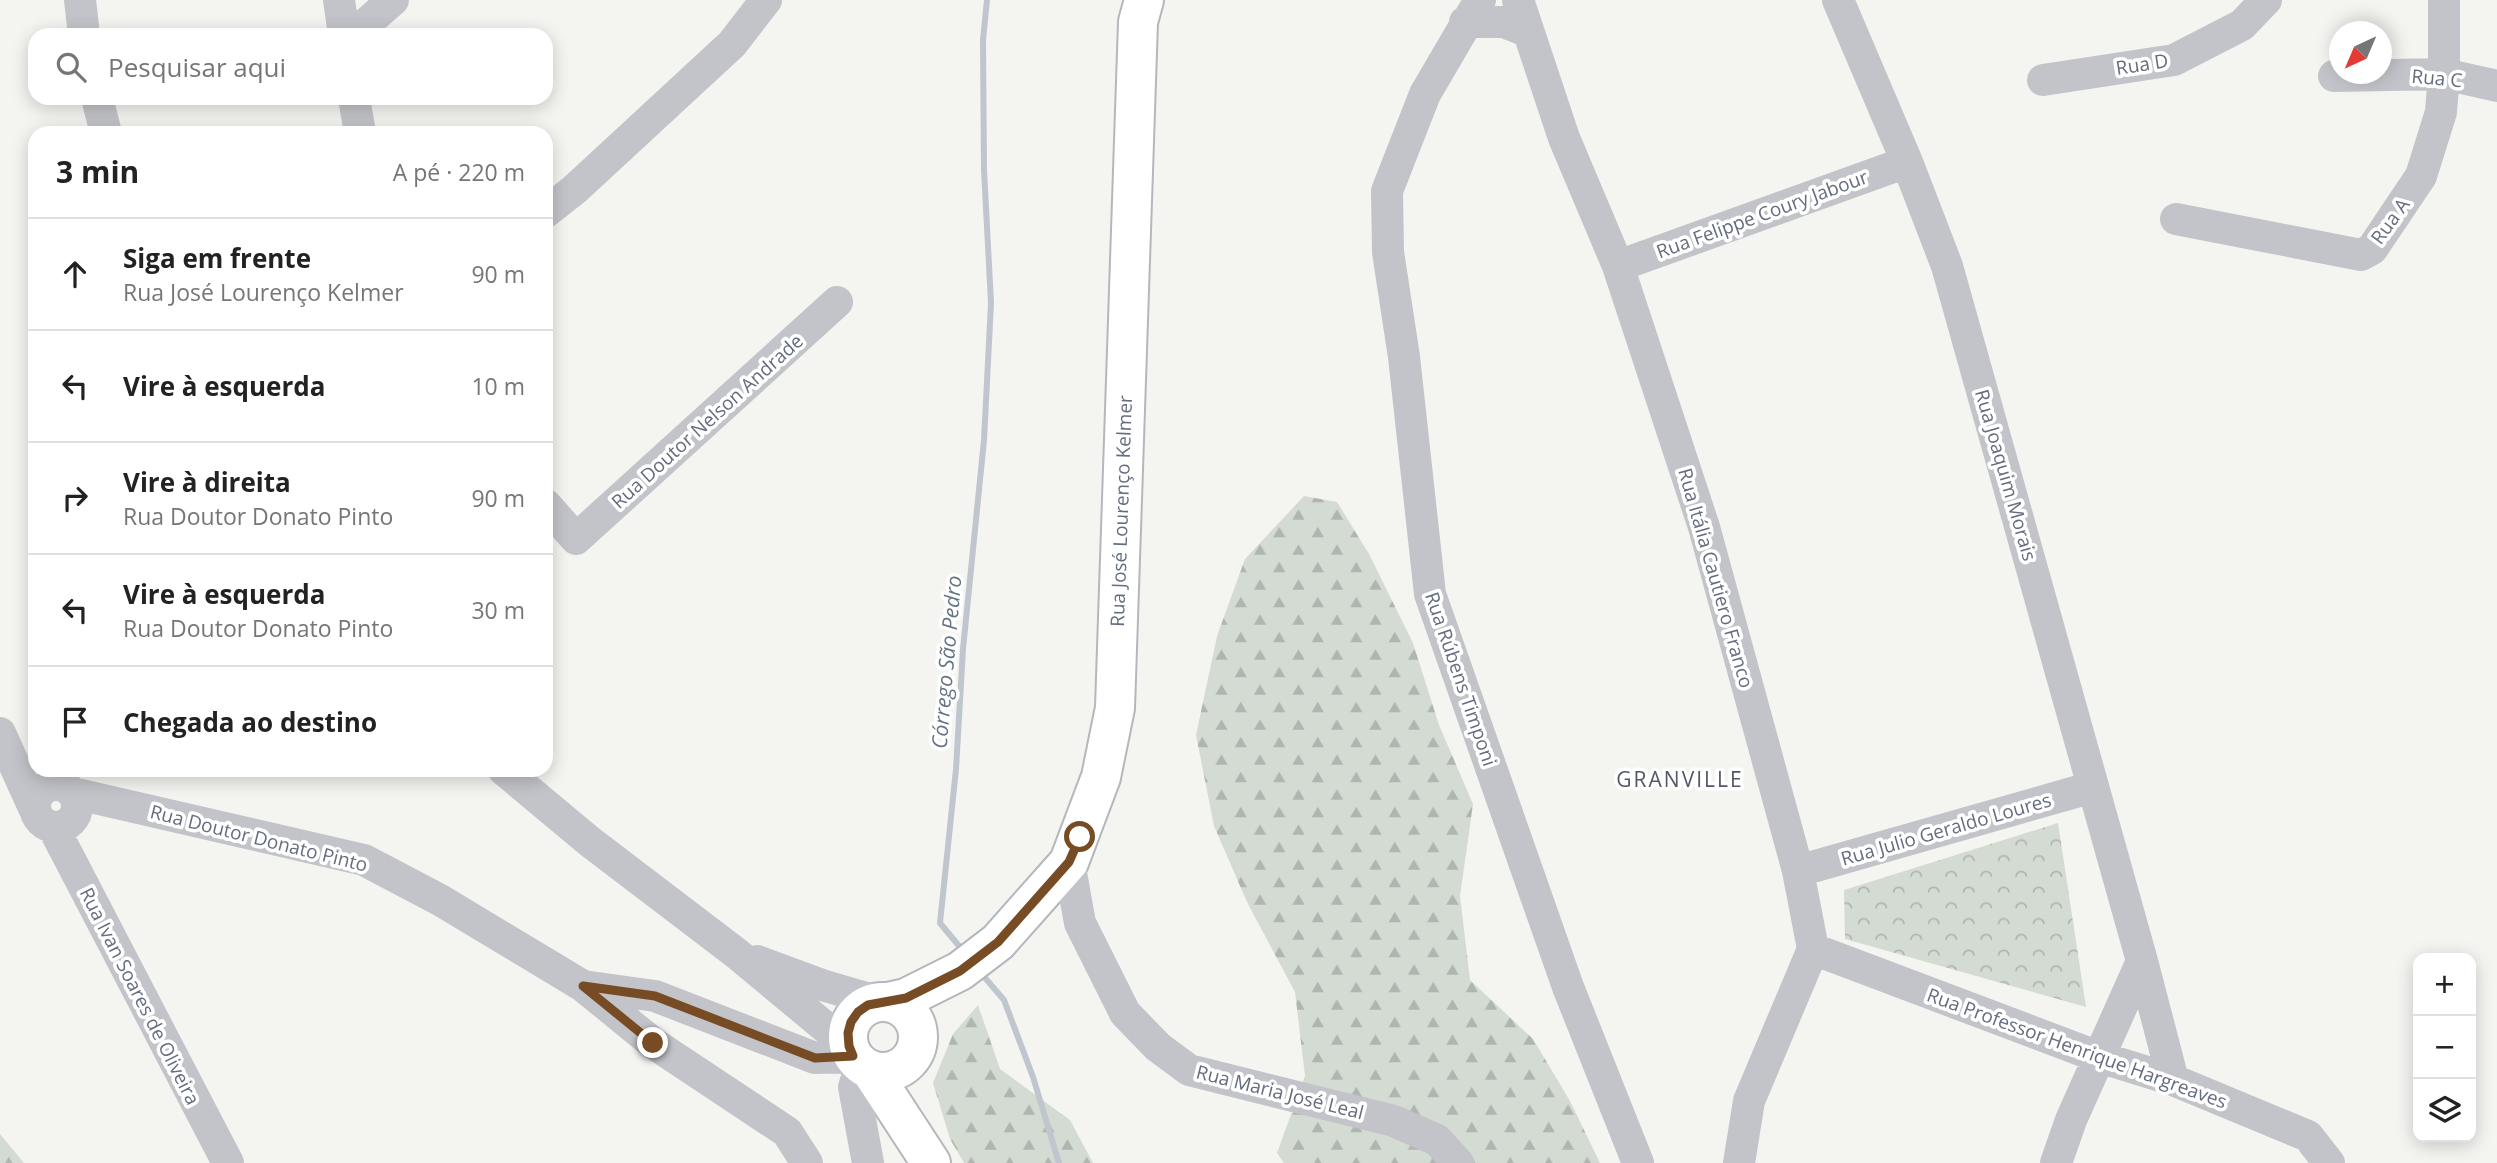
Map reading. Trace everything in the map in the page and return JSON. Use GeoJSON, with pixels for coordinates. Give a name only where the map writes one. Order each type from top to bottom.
{"type":"FeatureCollection","features":[{"type":"Feature","properties":{"kind":"main road","name":"Rua José Lourenço Kelmer"},"geometry":{"type":"LineString","coordinates":[[884,1002],[906,998],[961,970],[998,942],[1069,862],[1101,777],[1115,708],[1138,22],[1144,0]]}},
{"type":"Feature","properties":{"kind":"main road","name":"Rua José Lourenço Kelmer"},"geometry":{"type":"LineString","coordinates":[[916,1045],[961,970]]}},
{"type":"Feature","properties":{"kind":"main road"},"geometry":{"type":"LineString","coordinates":[[884,1002],[908,1013],[916,1045],[928,1157],[859,1060],[848,1033],[858,1012],[868,1005],[884,1002]]}},
{"type":"Feature","properties":{"kind":"main road"},"geometry":{"type":"LineString","coordinates":[[859,1060],[883,1073],[895,1071],[905,1065],[916,1045]]}},
{"type":"Feature","properties":{"kind":"street"},"geometry":{"type":"LineString","coordinates":[[80,0],[84,28]]}},
{"type":"Feature","properties":{"kind":"street"},"geometry":{"type":"LineString","coordinates":[[339,0],[343,28]]}},
{"type":"Feature","properties":{"kind":"street"},"geometry":{"type":"LineString","coordinates":[[361,28],[393,0]]}},
{"type":"Feature","properties":{"kind":"street"},"geometry":{"type":"LineString","coordinates":[[553,206],[732,44],[766,0]]}},
{"type":"Feature","properties":{"kind":"street","name":"Rua Itália Cautiero Franco"},"geometry":{"type":"LineString","coordinates":[[1518,0],[1564,138],[1618,266],[1704,527],[1798,871],[1812,949]]}},
{"type":"Feature","properties":{"kind":"street","name":"Rua Joaquim Morais"},"geometry":{"type":"LineString","coordinates":[[1838,0],[1907,162],[1947,266],[2173,1080]]}},
{"type":"Feature","properties":{"kind":"street","name":"Rua D"},"geometry":{"type":"LineString","coordinates":[[2043,79],[2174,60],[2242,25],[2266,0]]}},
{"type":"Feature","properties":{"kind":"street","name":"Rua A"},"geometry":{"type":"LineString","coordinates":[[2176,219],[2361,255],[2372,249],[2421,176],[2441,112],[2444,0]]}},
{"type":"Feature","properties":{"kind":"street","name":"Rua Rúbens Timponi"},"geometry":{"type":"LineString","coordinates":[[1527,31],[1472,11],[1425,94],[1387,191],[1388,253],[1404,357],[1430,594],[1568,987],[1639,1163]]}},
{"type":"Feature","properties":{"kind":"street","name":"Rua C"},"geometry":{"type":"LineString","coordinates":[[2392,75],[2444,74],[2497,86]]}},
{"type":"Feature","properties":{"kind":"street"},"geometry":{"type":"LineString","coordinates":[[99,105],[104,126]]}},
{"type":"Feature","properties":{"kind":"street"},"geometry":{"type":"LineString","coordinates":[[355,105],[359,126]]}},
{"type":"Feature","properties":{"kind":"street","name":"Rua Felippe Coury Jabour"},"geometry":{"type":"LineString","coordinates":[[1618,266],[1907,162]]}},
{"type":"Feature","properties":{"kind":"street","name":"Rua Doutor Nelson Andrade"},"geometry":{"type":"LineString","coordinates":[[553,513],[576,539],[837,302]]}},
{"type":"Feature","properties":{"kind":"street","name":"Rua Ivan Soares de Oliveira"},"geometry":{"type":"LineString","coordinates":[[0,731],[28,757]]}},
{"type":"Feature","properties":{"kind":"street","name":"Rua Ivan Soares de Oliveira"},"geometry":{"type":"LineString","coordinates":[[0,731],[228,1163]]}},
{"type":"Feature","properties":{"kind":"street"},"geometry":{"type":"LineString","coordinates":[[512,777],[589,841],[736,953],[859,1060],[855,1087],[868,1163]]}},
{"type":"Feature","properties":{"kind":"street"},"geometry":{"type":"LineString","coordinates":[[44,818],[69,823],[75,817],[76,800],[51,778]]}},
{"type":"Feature","properties":{"kind":"street","name":"Rua Doutor Donato Pinto"},"geometry":{"type":"LineString","coordinates":[[51,778],[364,860],[440,900],[583,986],[653,1043],[788,1132],[807,1163]]}},
{"type":"Feature","properties":{"kind":"street","name":"Rua Julio Geraldo Loures"},"geometry":{"type":"LineString","coordinates":[[1798,871],[2093,787]]}},
{"type":"Feature","properties":{"kind":"street","name":"Rua Maria José Leal"},"geometry":{"type":"LineString","coordinates":[[1069,862],[1080,923],[1125,1013],[1158,1047],[1189,1070],[1394,1121],[1437,1140],[1458,1163]]}},
{"type":"Feature","properties":{"kind":"street"},"geometry":{"type":"LineString","coordinates":[[1027,909],[1055,908],[1080,923]]}},
{"type":"Feature","properties":{"kind":"street"},"geometry":{"type":"LineString","coordinates":[[1739,1163],[1749,1101],[1812,949]]}},
{"type":"Feature","properties":{"kind":"street","name":"Rua Professor Henrique Hargreaves"},"geometry":{"type":"LineString","coordinates":[[1812,949],[2099,1057],[2173,1080],[2308,1136],[2329,1163]]}},
{"type":"Feature","properties":{"kind":"street"},"geometry":{"type":"LineString","coordinates":[[736,953],[822,985],[884,1002]]}},
{"type":"Feature","properties":{"kind":"street"},"geometry":{"type":"LineString","coordinates":[[2056,1163],[2071,1120],[2142,961]]}},
{"type":"Feature","properties":{"kind":"street","name":"Rua Doutor Donato Pinto"},"geometry":{"type":"LineString","coordinates":[[583,986],[655,996],[815,1058],[859,1060]]}},
{"type":"Feature","properties":{"kind":"green space"},"geometry":{"type":"Polygon","coordinates":[[[1304,496],[1337,502],[1369,554],[1413,643],[1439,725],[1473,804],[1460,896],[1470,980],[1533,1039],[1570,1101],[1600,1163],[1284,1163],[1277,1153],[1305,1076],[1295,992],[1247,902],[1214,826],[1196,735],[1217,636],[1245,559],[1304,496]]]}},
{"type":"Feature","properties":{"kind":"green space"},"geometry":{"type":"Polygon","coordinates":[[[2058,823],[2086,1007],[1845,939],[1844,890],[2058,823]]]}},
{"type":"Feature","properties":{"kind":"green space"},"geometry":{"type":"Polygon","coordinates":[[[978,1005],[1000,1069],[1070,1120],[1093,1163],[964,1163],[950,1139],[933,1083],[953,1034],[978,1005]]]}},
{"type":"Feature","properties":{"kind":"green space"},"geometry":{"type":"Polygon","coordinates":[[[0,1134],[24,1163],[0,1163],[0,1134]]]}},
{"type":"Feature","properties":{"kind":"waterway","name":"Córrego São Pedro"},"geometry":{"type":"LineString","coordinates":[[964,952],[940,923],[984,440],[991,303],[984,170],[983,40],[987,0]]}},
{"type":"Feature","properties":{"kind":"waterway","name":"Córrego São Pedro"},"geometry":{"type":"LineString","coordinates":[[980,972],[1004,1000],[1033,1077],[1059,1163]]}},
{"type":"Feature","properties":{"kind":"district","name":"GRANVILLE"},"geometry":{"type":"Point","coordinates":[1680,779]}},
{"type":"Feature","properties":{"kind":"route"},"geometry":{"type":"LineString","coordinates":[[653,1043],[583,986],[655,996],[815,1058],[853,1056],[848,1033],[858,1012],[868,1005],[906,998],[960,971],[998,942],[1069,862],[1080,837]]}}]}
